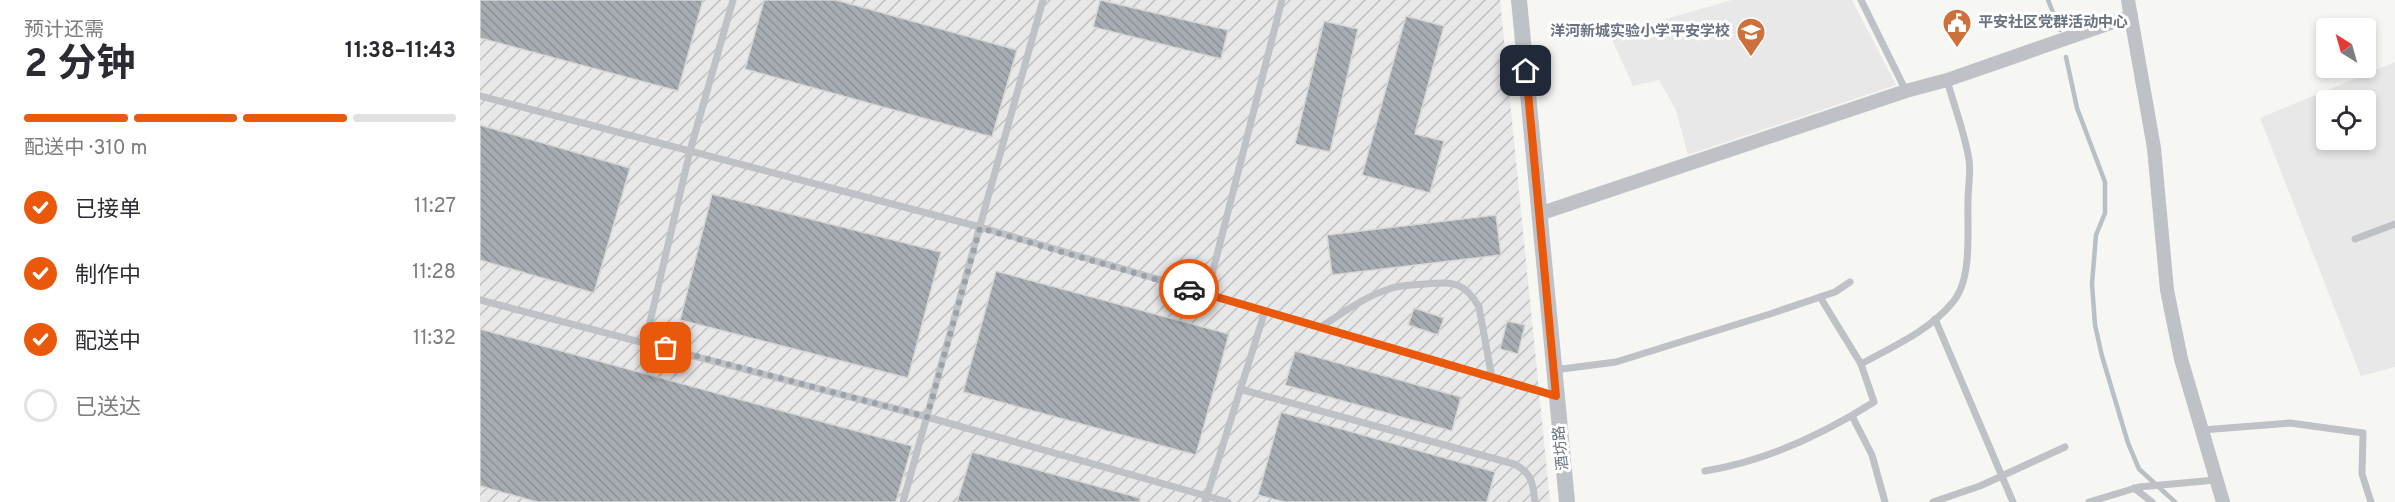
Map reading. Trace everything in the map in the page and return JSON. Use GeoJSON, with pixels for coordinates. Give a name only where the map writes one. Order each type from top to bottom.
{"type":"FeatureCollection","features":[{"type":"Feature","properties":{"kind":"street","name":"酒坊路"},"geometry":{"type":"LineString","coordinates":[[1519,0],[1567,502]]}},
{"type":"Feature","properties":{"kind":"street"},"geometry":{"type":"LineString","coordinates":[[2128,0],[2154,148],[2167,290],[2181,359],[2223,502]]}},
{"type":"Feature","properties":{"kind":"street"},"geometry":{"type":"LineString","coordinates":[[1539,214],[1906,91],[1947,80],[2131,16]]}},
{"type":"Feature","properties":{"kind":"lane"},"geometry":{"type":"LineString","coordinates":[[645,343],[690,151],[733,0]]}},
{"type":"Feature","properties":{"kind":"lane"},"geometry":{"type":"LineString","coordinates":[[903,502],[1042,0]]}},
{"type":"Feature","properties":{"kind":"lane"},"geometry":{"type":"LineString","coordinates":[[1207,294],[1282,0]]}},
{"type":"Feature","properties":{"kind":"lane"},"geometry":{"type":"LineString","coordinates":[[1861,0],[1906,91]]}},
{"type":"Feature","properties":{"kind":"lane"},"geometry":{"type":"LineString","coordinates":[[1861,364],[1912,336],[1935,319],[1953,302],[1961,285],[1966,268],[1968,241],[1969,161],[1947,80]]}},
{"type":"Feature","properties":{"kind":"lane"},"geometry":{"type":"LineString","coordinates":[[480,96],[980,228],[1556,396]]}},
{"type":"Feature","properties":{"kind":"lane"},"geometry":{"type":"LineString","coordinates":[[2355,239],[2395,224]]}},
{"type":"Feature","properties":{"kind":"lane"},"geometry":{"type":"LineString","coordinates":[[1321,327],[1366,298],[1391,288],[1451,282],[1464,288],[1479,307],[1492,378]]}},
{"type":"Feature","properties":{"kind":"lane"},"geometry":{"type":"LineString","coordinates":[[1554,370],[1616,362],[1820,297],[1850,282]]}},
{"type":"Feature","properties":{"kind":"lane"},"geometry":{"type":"LineString","coordinates":[[1705,471],[1779,452],[1852,416],[1874,402],[1861,364],[1820,297]]}},
{"type":"Feature","properties":{"kind":"lane"},"geometry":{"type":"LineString","coordinates":[[480,300],[927,417],[1206,499],[1228,502]]}},
{"type":"Feature","properties":{"kind":"lane"},"geometry":{"type":"LineString","coordinates":[[1206,499],[1265,311]]}},
{"type":"Feature","properties":{"kind":"lane"},"geometry":{"type":"LineString","coordinates":[[1935,319],[2013,502]]}},
{"type":"Feature","properties":{"kind":"lane"},"geometry":{"type":"LineString","coordinates":[[1240,389],[1514,464],[1525,469],[1532,478],[1535,502]]}},
{"type":"Feature","properties":{"kind":"lane"},"geometry":{"type":"LineString","coordinates":[[1852,416],[1872,455],[1885,502]]}},
{"type":"Feature","properties":{"kind":"lane"},"geometry":{"type":"LineString","coordinates":[[2202,430],[2290,423],[2363,433],[2362,474],[2371,502]]}},
{"type":"Feature","properties":{"kind":"lane"},"geometry":{"type":"LineString","coordinates":[[1933,502],[2003,476],[2066,447]]}},
{"type":"Feature","properties":{"kind":"lane"},"geometry":{"type":"LineString","coordinates":[[2090,502],[2134,488],[2216,480]]}},
{"type":"Feature","properties":{"kind":"lane"},"geometry":{"type":"LineString","coordinates":[[2134,488],[2152,502]]}},
{"type":"Feature","properties":{"kind":"shaded area"},"geometry":{"type":"Polygon","coordinates":[[[480,0],[1500,0],[1550,502],[480,502],[480,0]]]}},
{"type":"Feature","properties":{"kind":"shaded area","name":"洋河新城实验小学平安学校"},"geometry":{"type":"Polygon","coordinates":[[[1732,0],[1852,0],[1896,85],[1688,155],[1676,110],[1659,80],[1633,86],[1610,35],[1732,0]]]}},
{"type":"Feature","properties":{"kind":"shaded area"},"geometry":{"type":"Polygon","coordinates":[[[2395,62],[2395,367],[2361,376],[2260,118],[2316,95],[2316,150],[2376,150],[2376,90],[2328,90],[2356,78],[2376,78],[2376,70],[2395,62]]]}},
{"type":"Feature","properties":{"kind":"building"},"geometry":{"type":"Polygon","coordinates":[[[480,0],[703,0],[678,91],[480,38],[480,0]]]}},
{"type":"Feature","properties":{"kind":"building"},"geometry":{"type":"Polygon","coordinates":[[[764,0],[836,0],[1017,50],[992,137],[745,69],[764,0]]]}},
{"type":"Feature","properties":{"kind":"building"},"geometry":{"type":"Polygon","coordinates":[[[1100,0],[1228,30],[1221,59],[1093,27],[1100,0]]]}},
{"type":"Feature","properties":{"kind":"building"},"geometry":{"type":"Polygon","coordinates":[[[1406,16],[1444,26],[1415,134],[1444,141],[1430,193],[1362,175],[1406,16]]]}},
{"type":"Feature","properties":{"kind":"building"},"geometry":{"type":"Polygon","coordinates":[[[1324,21],[1358,29],[1330,152],[1295,144],[1324,21]]]}},
{"type":"Feature","properties":{"kind":"building"},"geometry":{"type":"Polygon","coordinates":[[[480,125],[630,168],[594,293],[480,260],[480,125]]]}},
{"type":"Feature","properties":{"kind":"building"},"geometry":{"type":"Polygon","coordinates":[[[712,194],[941,252],[908,378],[680,320],[712,194]]]}},
{"type":"Feature","properties":{"kind":"building"},"geometry":{"type":"Polygon","coordinates":[[[1496,215],[1501,255],[1332,275],[1327,235],[1496,215]]]}},
{"type":"Feature","properties":{"kind":"building"},"geometry":{"type":"Polygon","coordinates":[[[996,271],[1229,334],[1196,455],[963,392],[996,271]]]}},
{"type":"Feature","properties":{"kind":"building"},"geometry":{"type":"Polygon","coordinates":[[[1414,308],[1444,318],[1438,335],[1408,325],[1414,308]]]}},
{"type":"Feature","properties":{"kind":"building"},"geometry":{"type":"Polygon","coordinates":[[[1507,321],[1525,325],[1518,354],[1500,349],[1507,321]]]}},
{"type":"Feature","properties":{"kind":"building"},"geometry":{"type":"Polygon","coordinates":[[[480,329],[912,446],[896,502],[537,502],[480,486],[480,329]]]}},
{"type":"Feature","properties":{"kind":"building"},"geometry":{"type":"Polygon","coordinates":[[[1295,351],[1461,397],[1452,431],[1285,385],[1295,351]]]}},
{"type":"Feature","properties":{"kind":"building"},"geometry":{"type":"Polygon","coordinates":[[[1281,412],[1495,472],[1487,502],[1284,502],[1258,495],[1281,412]]]}},
{"type":"Feature","properties":{"kind":"building"},"geometry":{"type":"Polygon","coordinates":[[[972,452],[1140,498],[1140,502],[957,502],[972,452]]]}},
{"type":"Feature","properties":{"kind":"waterway"},"geometry":{"type":"LineString","coordinates":[[2048,0],[2060,30]]}},
{"type":"Feature","properties":{"kind":"waterway"},"geometry":{"type":"LineString","coordinates":[[2066,57],[2077,108],[2105,182],[2105,213],[2096,235],[2092,284],[2095,325],[2102,356],[2128,443],[2139,469],[2175,502]]}},
{"type":"Feature","properties":{"kind":"way so far"},"geometry":{"type":"LineString","coordinates":[[666,348],[927,417],[980,228],[1189,289]]}},
{"type":"Feature","properties":{"kind":"place","name":"平安社区党群活动中心"},"geometry":{"type":"Point","coordinates":[1957,48]}},
{"type":"Feature","properties":{"kind":"place","name":"洋河新城实验小学平安学校"},"geometry":{"type":"Point","coordinates":[1751,58]}},
{"type":"Feature","properties":{"kind":"route"},"geometry":{"type":"LineString","coordinates":[[1189,289],[1556,396],[1526,71]]}}]}
